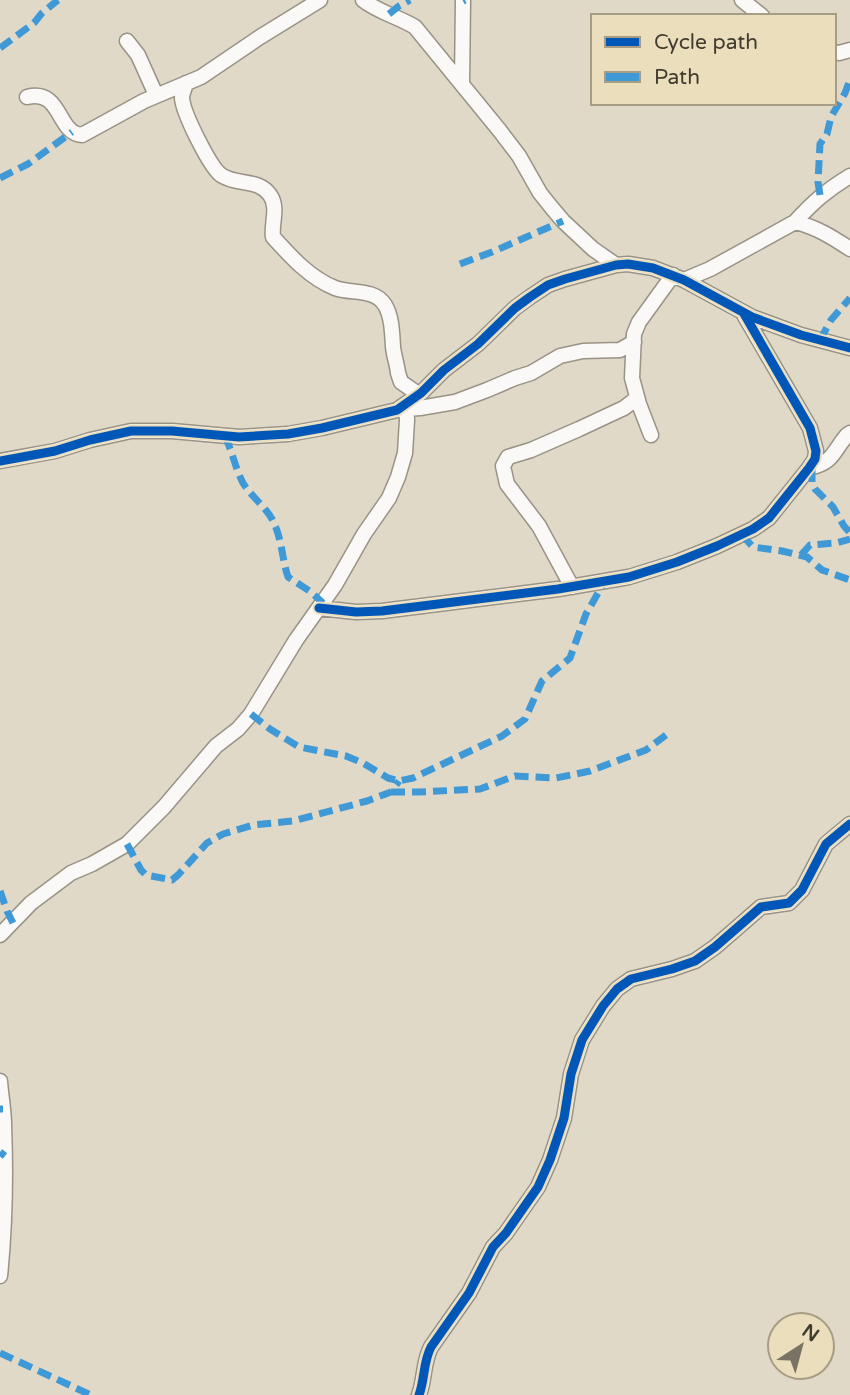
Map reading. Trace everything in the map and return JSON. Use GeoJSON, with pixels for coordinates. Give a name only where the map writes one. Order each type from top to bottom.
{"type":"FeatureCollection","features":[{"type":"Feature","properties":{"kind":"street"},"geometry":{"type":"LineString","coordinates":[[27,97],[43,97],[57,109],[72,132],[78,135],[91,132],[125,110],[201,76],[320,0]]}},
{"type":"Feature","properties":{"kind":"street"},"geometry":{"type":"LineString","coordinates":[[363,0],[415,27],[519,156],[552,208],[593,249],[616,265]]}},
{"type":"Feature","properties":{"kind":"street"},"geometry":{"type":"LineString","coordinates":[[462,84],[463,0]]}},
{"type":"Feature","properties":{"kind":"street"},"geometry":{"type":"LineString","coordinates":[[742,0],[760,14]]}},
{"type":"Feature","properties":{"kind":"street"},"geometry":{"type":"LineString","coordinates":[[127,41],[138,55],[156,95]]}},
{"type":"Feature","properties":{"kind":"street"},"geometry":{"type":"LineString","coordinates":[[186,83],[182,97],[187,114],[215,170],[231,180],[251,182],[265,189],[274,206],[273,237],[299,265],[322,282],[338,289],[375,296],[383,302],[389,313],[401,382],[418,394]]}},
{"type":"Feature","properties":{"kind":"street"},"geometry":{"type":"LineString","coordinates":[[651,435],[632,378],[634,342],[639,323],[679,278],[710,269],[795,222],[826,190],[850,176]]}},
{"type":"Feature","properties":{"kind":"street"},"geometry":{"type":"LineString","coordinates":[[795,222],[822,231],[850,249]]}},
{"type":"Feature","properties":{"kind":"street"},"geometry":{"type":"LineString","coordinates":[[0,936],[41,895],[71,873],[127,844],[153,819],[216,746],[251,714],[389,498],[405,453],[406,407],[444,370],[478,344],[530,297],[548,285],[565,279],[616,265],[641,265],[679,278],[743,312],[801,335],[850,348]]}},
{"type":"Feature","properties":{"kind":"street"},"geometry":{"type":"LineString","coordinates":[[319,608],[356,612],[382,611],[572,587],[629,577],[717,546],[769,518],[809,468],[815,459],[816,451],[810,428],[743,312]]}},
{"type":"Feature","properties":{"kind":"street"},"geometry":{"type":"LineString","coordinates":[[0,461],[55,451],[131,431],[172,431],[239,438],[322,428],[406,407],[420,408],[455,402],[531,373],[560,356],[583,351],[620,350],[634,342]]}},
{"type":"Feature","properties":{"kind":"street"},"geometry":{"type":"LineString","coordinates":[[572,587],[539,526],[507,484],[503,466],[509,457],[579,429],[624,408],[637,398]]}},
{"type":"Feature","properties":{"kind":"street"},"geometry":{"type":"LineString","coordinates":[[809,468],[831,458],[850,433]]}},
{"type":"Feature","properties":{"kind":"street"},"geometry":{"type":"LineString","coordinates":[[419,1395],[426,1356],[431,1347],[469,1293],[493,1247],[534,1195],[541,1181],[564,1118],[577,1052],[603,1006],[617,989],[631,979],[695,961],[761,907],[789,904],[802,890],[826,844],[850,824]]}},
{"type":"Feature","properties":{"kind":"street"},"geometry":{"type":"LineString","coordinates":[[0,1081],[5,1156],[5,1216],[0,1276]]}},
{"type":"Feature","properties":{"kind":"marked path"},"geometry":{"type":"LineString","coordinates":[[0,48],[34,23],[58,0]]}},
{"type":"Feature","properties":{"kind":"marked path"},"geometry":{"type":"LineString","coordinates":[[389,14],[410,0]]}},
{"type":"Feature","properties":{"kind":"marked path"},"geometry":{"type":"LineString","coordinates":[[820,195],[820,144],[850,80]]}},
{"type":"Feature","properties":{"kind":"marked path"},"geometry":{"type":"LineString","coordinates":[[0,178],[28,164],[72,132]]}},
{"type":"Feature","properties":{"kind":"marked path"},"geometry":{"type":"LineString","coordinates":[[460,264],[563,221]]}},
{"type":"Feature","properties":{"kind":"marked path"},"geometry":{"type":"LineString","coordinates":[[820,340],[831,320],[850,298]]}},
{"type":"Feature","properties":{"kind":"marked path"},"geometry":{"type":"LineString","coordinates":[[225,436],[243,483],[274,523],[288,577],[323,603]]}},
{"type":"Feature","properties":{"kind":"marked path"},"geometry":{"type":"LineString","coordinates":[[812,468],[812,483],[815,489],[833,507],[850,533]]}},
{"type":"Feature","properties":{"kind":"marked path"},"geometry":{"type":"LineString","coordinates":[[742,535],[753,547],[807,557],[822,570],[850,580]]}},
{"type":"Feature","properties":{"kind":"marked path"},"geometry":{"type":"LineString","coordinates":[[801,555],[810,545],[850,539]]}},
{"type":"Feature","properties":{"kind":"marked path"},"geometry":{"type":"LineString","coordinates":[[251,714],[299,747],[346,756],[399,781],[413,778],[502,736],[525,719],[542,681],[570,658],[586,614],[605,581]]}},
{"type":"Feature","properties":{"kind":"marked path"},"geometry":{"type":"LineString","coordinates":[[391,792],[480,789],[515,776],[556,778],[590,771],[646,750],[670,732]]}},
{"type":"Feature","properties":{"kind":"marked path"},"geometry":{"type":"LineString","coordinates":[[127,844],[146,875],[172,880],[207,843],[223,834],[253,825],[293,821],[367,801],[391,792],[399,781]]}},
{"type":"Feature","properties":{"kind":"marked path"},"geometry":{"type":"LineString","coordinates":[[0,891],[13,923]]}},
{"type":"Feature","properties":{"kind":"marked path"},"geometry":{"type":"LineString","coordinates":[[0,1152],[5,1156]]}},
{"type":"Feature","properties":{"kind":"marked path"},"geometry":{"type":"LineString","coordinates":[[0,1353],[91,1395]]}},
{"type":"Feature","properties":{"kind":"cycle path"},"geometry":{"type":"LineString","coordinates":[[0,461],[55,451],[131,431],[172,431],[239,437],[288,434],[397,410],[478,344],[515,308],[548,285],[616,265],[653,268],[684,280],[752,317],[801,335],[850,348]]}},
{"type":"Feature","properties":{"kind":"cycle path"},"geometry":{"type":"LineString","coordinates":[[319,608],[356,612],[382,611],[558,589],[629,577],[717,546],[769,518],[809,468],[815,459],[816,451],[810,428],[743,312]]}},
{"type":"Feature","properties":{"kind":"cycle path"},"geometry":{"type":"LineString","coordinates":[[419,1395],[431,1347],[469,1293],[493,1247],[538,1187],[564,1118],[571,1074],[582,1040],[603,1006],[617,989],[631,979],[695,961],[761,907],[789,903],[802,890],[826,844],[850,824]]}}]}
